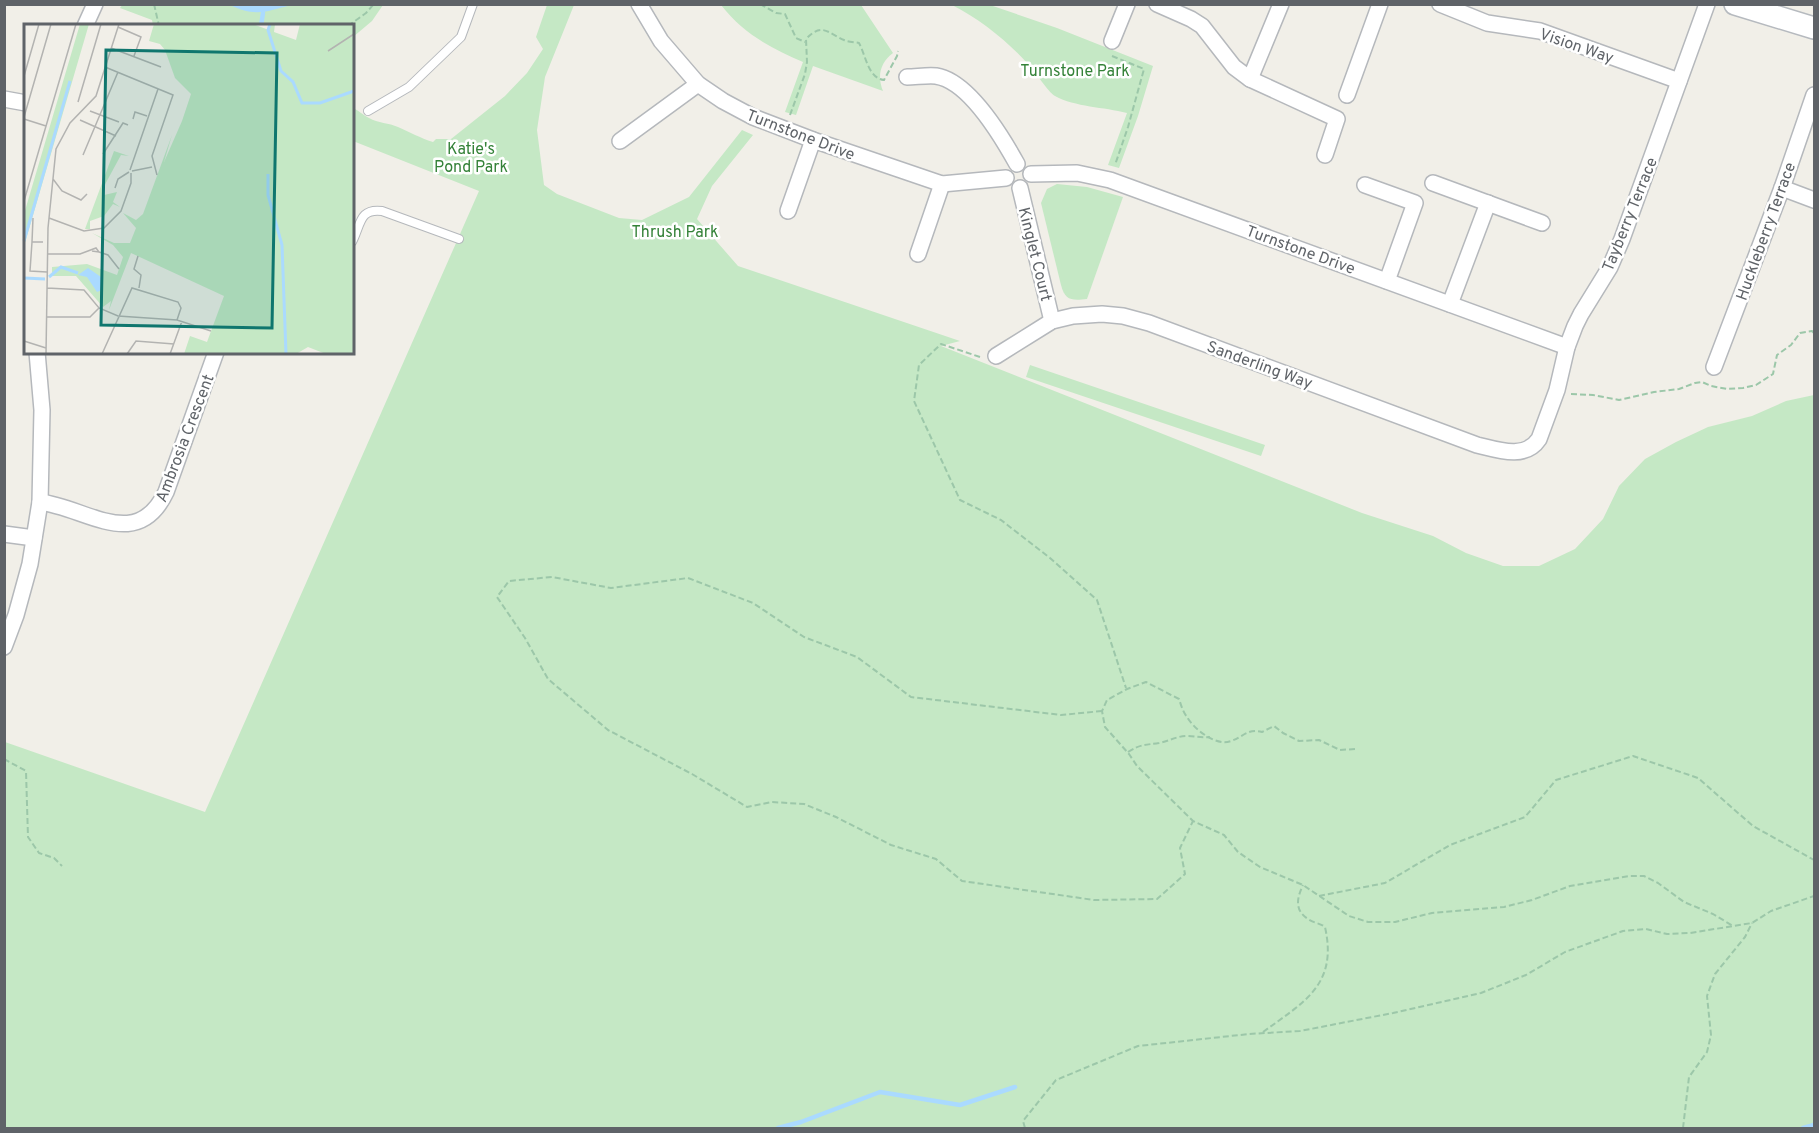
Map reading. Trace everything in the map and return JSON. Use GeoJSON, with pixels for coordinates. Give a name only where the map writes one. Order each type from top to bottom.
{"type":"FeatureCollection","features":[{"type":"Feature","properties":{"kind":"main road"},"geometry":{"type":"LineString","coordinates":[[1735,4],[1815,28]]}},
{"type":"Feature","properties":{"kind":"street"},"geometry":{"type":"LineString","coordinates":[[86,24],[95,4]]}},
{"type":"Feature","properties":{"kind":"street","name":"Turnstone Drive"},"geometry":{"type":"LineString","coordinates":[[639,4],[661,40],[698,84],[723,102],[753,117],[942,184],[1006,178]]}},
{"type":"Feature","properties":{"kind":"street"},"geometry":{"type":"LineString","coordinates":[[1112,41],[1127,4]]}},
{"type":"Feature","properties":{"kind":"street"},"geometry":{"type":"LineString","coordinates":[[1157,4],[1191,18],[1202,26],[1234,67],[1250,78],[1337,119],[1325,155]]}},
{"type":"Feature","properties":{"kind":"street"},"geometry":{"type":"LineString","coordinates":[[1250,78],[1281,4]]}},
{"type":"Feature","properties":{"kind":"street"},"geometry":{"type":"LineString","coordinates":[[1347,95],[1380,4]]}},
{"type":"Feature","properties":{"kind":"street","name":"Vision Way"},"geometry":{"type":"LineString","coordinates":[[1440,4],[1487,23],[1540,31],[1679,81]]}},
{"type":"Feature","properties":{"kind":"street","name":"Tayberry Terrace"},"geometry":{"type":"LineString","coordinates":[[1527,450],[1534,445],[1542,429],[1581,314],[1610,267],[1622,239],[1707,4]]}},
{"type":"Feature","properties":{"kind":"street"},"geometry":{"type":"LineString","coordinates":[[907,77],[937,76],[951,82],[969,96],[989,117],[1017,164],[1028,168],[1031,174],[1030,181],[1026,186],[1020,188],[1009,184],[1006,178],[1006,172],[1017,164]]}},
{"type":"Feature","properties":{"kind":"street"},"geometry":{"type":"LineString","coordinates":[[620,141],[698,84]]}},
{"type":"Feature","properties":{"kind":"street","name":"Huckleberry Terrace"},"geometry":{"type":"LineString","coordinates":[[1714,367],[1815,95]]}},
{"type":"Feature","properties":{"kind":"street"},"geometry":{"type":"LineString","coordinates":[[4,99],[24,103]]}},
{"type":"Feature","properties":{"kind":"street"},"geometry":{"type":"LineString","coordinates":[[788,211],[813,140]]}},
{"type":"Feature","properties":{"kind":"street","name":"Turnstone Drive"},"geometry":{"type":"LineString","coordinates":[[1031,174],[1077,173],[1110,180],[1568,347]]}},
{"type":"Feature","properties":{"kind":"street"},"geometry":{"type":"LineString","coordinates":[[1432,183],[1542,223]]}},
{"type":"Feature","properties":{"kind":"street"},"geometry":{"type":"LineString","coordinates":[[918,254],[942,184]]}},
{"type":"Feature","properties":{"kind":"street"},"geometry":{"type":"LineString","coordinates":[[1365,185],[1415,202],[1387,281]]}},
{"type":"Feature","properties":{"kind":"street","name":"Kinglet Court"},"geometry":{"type":"LineString","coordinates":[[1020,188],[1052,321]]}},
{"type":"Feature","properties":{"kind":"street"},"geometry":{"type":"LineString","coordinates":[[1782,188],[1815,200]]}},
{"type":"Feature","properties":{"kind":"street"},"geometry":{"type":"LineString","coordinates":[[1450,304],[1488,203]]}},
{"type":"Feature","properties":{"kind":"street","name":"Sanderling Way"},"geometry":{"type":"LineString","coordinates":[[988,357],[1052,321],[1073,316],[1102,314],[1132,318],[1478,445],[1511,452],[1527,450]]}},
{"type":"Feature","properties":{"kind":"street"},"geometry":{"type":"LineString","coordinates":[[4,647],[16,615],[30,564],[40,502],[42,410],[37,354]]}},
{"type":"Feature","properties":{"kind":"street","name":"Ambrosia Crescent"},"geometry":{"type":"LineString","coordinates":[[40,502],[56,504],[103,522],[118,525],[143,520],[153,513],[161,504],[166,492],[215,354]]}},
{"type":"Feature","properties":{"kind":"street"},"geometry":{"type":"LineString","coordinates":[[4,534],[34,538]]}},
{"type":"Feature","properties":{"kind":"lane"},"geometry":{"type":"LineString","coordinates":[[368,111],[409,87],[461,37],[473,4]]}},
{"type":"Feature","properties":{"kind":"lane"},"geometry":{"type":"LineString","coordinates":[[354,237],[364,214],[373,209],[459,239]]}},
{"type":"Feature","properties":{"kind":"path"},"geometry":{"type":"LineString","coordinates":[[154,4],[159,24]]}},
{"type":"Feature","properties":{"kind":"path"},"geometry":{"type":"LineString","coordinates":[[351,24],[374,4]]}},
{"type":"Feature","properties":{"kind":"path"},"geometry":{"type":"LineString","coordinates":[[760,4],[776,13],[785,14],[796,38],[806,42]]}},
{"type":"Feature","properties":{"kind":"path"},"geometry":{"type":"LineString","coordinates":[[790,115],[805,74],[806,39],[812,32],[824,29],[844,40],[859,43],[870,71],[875,78],[884,80],[898,51]]}},
{"type":"Feature","properties":{"kind":"path"},"geometry":{"type":"LineString","coordinates":[[1115,165],[1144,69],[1118,59]]}},
{"type":"Feature","properties":{"kind":"path"},"geometry":{"type":"LineString","coordinates":[[1569,393],[1619,400],[1679,389],[1702,382],[1727,389],[1756,385],[1773,374],[1777,355],[1791,345],[1800,333],[1812,331],[1815,333]]}},
{"type":"Feature","properties":{"kind":"path"},"geometry":{"type":"LineString","coordinates":[[988,357],[941,344],[919,365],[914,401],[960,500],[1001,520],[1050,558],[1097,600],[1127,689]]}},
{"type":"Feature","properties":{"kind":"path"},"geometry":{"type":"LineString","coordinates":[[1102,711],[1061,715],[911,697],[857,657],[804,637],[753,603],[688,578],[611,588],[552,577],[508,581],[497,597],[525,638],[548,680],[608,730],[692,774],[747,807],[772,802],[804,804],[836,817],[891,845],[936,859],[962,881],[1094,900],[1157,899],[1185,874],[1180,848],[1193,821]]}},
{"type":"Feature","properties":{"kind":"path"},"geometry":{"type":"LineString","coordinates":[[1355,749],[1340,750],[1319,740],[1299,741],[1282,733],[1274,726],[1262,732],[1248,731],[1230,742],[1220,743],[1195,727],[1186,716],[1179,699],[1146,682],[1107,700],[1102,711],[1105,727],[1128,752],[1137,766],[1193,821],[1224,835],[1238,852],[1260,867],[1304,885],[1350,916],[1368,922],[1395,922],[1432,913],[1504,907],[1532,900],[1570,886],[1629,876],[1644,876],[1684,902],[1713,914],[1733,926]]}},
{"type":"Feature","properties":{"kind":"path"},"geometry":{"type":"LineString","coordinates":[[1128,752],[1136,746],[1159,743],[1176,737],[1189,735],[1200,738],[1210,737]]}},
{"type":"Feature","properties":{"kind":"path"},"geometry":{"type":"LineString","coordinates":[[1319,896],[1385,883],[1450,845],[1525,817],[1556,780],[1633,756],[1698,778],[1753,826],[1815,860]]}},
{"type":"Feature","properties":{"kind":"path"},"geometry":{"type":"LineString","coordinates":[[4,759],[26,771],[28,837],[39,853],[54,858],[62,866]]}},
{"type":"Feature","properties":{"kind":"path"},"geometry":{"type":"LineString","coordinates":[[1261,1033],[1311,995],[1322,982],[1328,964],[1328,940],[1325,927],[1319,922],[1310,920],[1301,912],[1298,903],[1297,897],[1304,885]]}},
{"type":"Feature","properties":{"kind":"path"},"geometry":{"type":"LineString","coordinates":[[1025,1128],[1023,1121],[1056,1080],[1138,1046],[1300,1031],[1481,993],[1526,975],[1565,952],[1623,931],[1646,929],[1667,934],[1690,933],[1752,923],[1771,911],[1815,896]]}},
{"type":"Feature","properties":{"kind":"path"},"geometry":{"type":"LineString","coordinates":[[1683,1128],[1689,1077],[1707,1052],[1711,1035],[1707,996],[1715,974],[1745,937],[1752,923]]}},
{"type":"Feature","properties":{"kind":"green space"},"geometry":{"type":"Polygon","coordinates":[[[123,4],[383,5],[372,21],[354,36],[354,24],[153,24],[152,20],[120,8],[123,4]]]}},
{"type":"Feature","properties":{"kind":"green space"},"geometry":{"type":"Polygon","coordinates":[[[547,5],[574,5],[545,77],[537,130],[544,185],[557,194],[619,218],[642,220],[689,197],[742,130],[753,135],[712,186],[697,219],[738,266],[960,341],[941,346],[1362,513],[1433,536],[1466,553],[1503,566],[1539,566],[1575,549],[1603,519],[1619,486],[1645,459],[1708,427],[1752,416],[1786,401],[1814,395],[1814,1128],[5,1128],[5,742],[205,812],[479,191],[354,141],[354,109],[372,120],[395,126],[433,142],[436,139],[451,139],[505,96],[527,73],[543,49],[536,37],[547,5]]]}},
{"type":"Feature","properties":{"kind":"green space"},"geometry":{"type":"Polygon","coordinates":[[[721,5],[861,5],[893,53],[885,61],[881,70],[880,80],[883,91],[813,66],[796,115],[785,112],[803,62],[758,39],[738,24],[721,5]]]}},
{"type":"Feature","properties":{"kind":"green space","name":"Turnstone Park"},"geometry":{"type":"Polygon","coordinates":[[[952,5],[990,5],[1057,28],[1153,66],[1119,168],[1108,165],[1127,113],[1081,105],[1055,96],[1028,64],[1002,39],[973,17],[952,5]]]}},
{"type":"Feature","properties":{"kind":"green space"},"geometry":{"type":"Polygon","coordinates":[[[1057,184],[1087,187],[1123,197],[1087,299],[1077,300],[1067,297],[1061,285],[1041,203],[1047,189],[1057,184]]]}},
{"type":"Feature","properties":{"kind":"green space"},"geometry":{"type":"Polygon","coordinates":[[[1030,365],[1265,445],[1261,456],[1026,377],[1030,365]]]}},
{"type":"Feature","properties":{"kind":"water"},"geometry":{"type":"Polygon","coordinates":[[[230,5],[291,5],[254,12],[230,5]]]}},
{"type":"Feature","properties":{"kind":"waterway"},"geometry":{"type":"LineString","coordinates":[[261,24],[263,13]]}},
{"type":"Feature","properties":{"kind":"waterway"},"geometry":{"type":"LineString","coordinates":[[778,1128],[801,1122],[880,1092],[960,1105],[1015,1087]]}},
{"type":"Feature","properties":{"kind":"waterway"},"geometry":{"type":"LineString","coordinates":[[1803,1128],[1814,1125]]}},
{"type":"Feature","properties":{"kind":"park label","name":"Katie's Pond Park"},"geometry":{"type":"Point","coordinates":[471,157]}},
{"type":"Feature","properties":{"kind":"park label","name":"Thrush Park"},"geometry":{"type":"Point","coordinates":[675,231]}}]}
